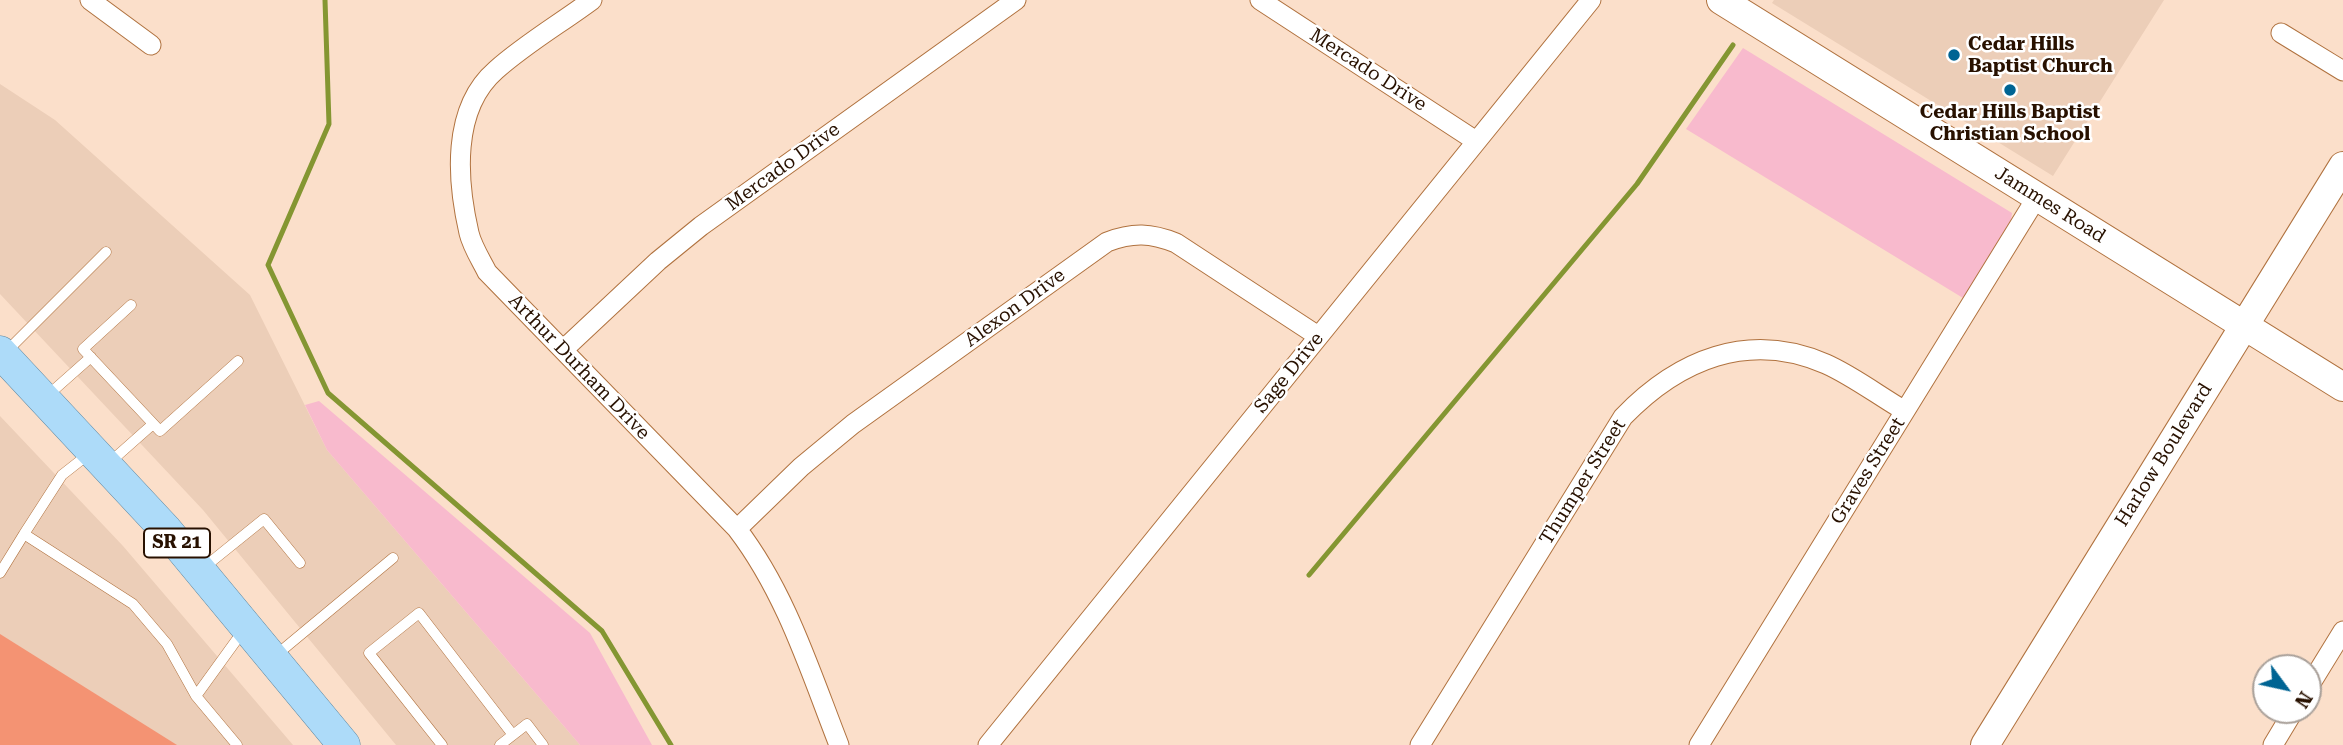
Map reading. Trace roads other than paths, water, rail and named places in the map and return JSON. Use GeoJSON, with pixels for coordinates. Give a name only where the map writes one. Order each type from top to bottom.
{"type":"FeatureCollection","features":[{"type":"Feature","properties":{"kind":"main road","name":"SR 21"},"geometry":{"type":"LineString","coordinates":[[2,354],[100,457],[200,571],[344,745]]}},
{"type":"Feature","properties":{"kind":"street"},"geometry":{"type":"LineString","coordinates":[[90,0],[151,45]]}},
{"type":"Feature","properties":{"kind":"street","name":"Arthur Durham Drive"},"geometry":{"type":"LineString","coordinates":[[592,0],[494,71],[475,97],[463,129],[460,163],[469,236],[487,272],[737,529],[761,560],[780,596],[839,745]]}},
{"type":"Feature","properties":{"kind":"street","name":"Mercado Drive"},"geometry":{"type":"LineString","coordinates":[[562,350],[658,261],[701,226],[1016,0]]}},
{"type":"Feature","properties":{"kind":"street","name":"Mercado Drive"},"geometry":{"type":"LineString","coordinates":[[1259,0],[1476,141]]}},
{"type":"Feature","properties":{"kind":"street","name":"Sage Drive"},"geometry":{"type":"LineString","coordinates":[[988,745],[1591,0]]}},
{"type":"Feature","properties":{"kind":"street","name":"Jammes Road"},"geometry":{"type":"LineString","coordinates":[[1721,0],[2343,387]]}},
{"type":"Feature","properties":{"kind":"street"},"geometry":{"type":"LineString","coordinates":[[2281,33],[2343,71]]}},
{"type":"Feature","properties":{"kind":"street","name":"Harlow Boulevard"},"geometry":{"type":"LineString","coordinates":[[1986,745],[2343,166]]}},
{"type":"Feature","properties":{"kind":"street","name":"Graves Street"},"geometry":{"type":"LineString","coordinates":[[1699,745],[2037,197]]}},
{"type":"Feature","properties":{"kind":"street","name":"Alexon Drive"},"geometry":{"type":"LineString","coordinates":[[737,529],[801,467],[853,424],[1107,242],[1126,235],[1157,236],[1176,243],[1318,336]]}},
{"type":"Feature","properties":{"kind":"street","name":"Thumper Street"},"geometry":{"type":"LineString","coordinates":[[1420,745],[1623,417],[1649,390],[1680,369],[1711,357],[1744,351],[1774,350],[1827,364],[1905,411]]}},
{"type":"Feature","properties":{"kind":"street"},"geometry":{"type":"LineString","coordinates":[[2322,665],[2343,631]]}},
{"type":"Feature","properties":{"kind":"street"},"geometry":{"type":"LineString","coordinates":[[2273,745],[2286,724]]}},
{"type":"Feature","properties":{"kind":"lane"},"geometry":{"type":"LineString","coordinates":[[2,354],[106,251]]}},
{"type":"Feature","properties":{"kind":"lane"},"geometry":{"type":"LineString","coordinates":[[131,305],[83,349],[160,431],[238,361]]}},
{"type":"Feature","properties":{"kind":"lane"},"geometry":{"type":"LineString","coordinates":[[45,398],[91,357]]}},
{"type":"Feature","properties":{"kind":"lane"},"geometry":{"type":"LineString","coordinates":[[0,573],[62,475],[100,457],[153,424]]}},
{"type":"Feature","properties":{"kind":"lane"},"geometry":{"type":"LineString","coordinates":[[200,571],[264,519],[300,563]]}},
{"type":"Feature","properties":{"kind":"lane"},"geometry":{"type":"LineString","coordinates":[[24,534],[133,604],[167,644],[196,696],[232,743]]}},
{"type":"Feature","properties":{"kind":"lane"},"geometry":{"type":"LineString","coordinates":[[273,658],[393,558]]}},
{"type":"Feature","properties":{"kind":"lane"},"geometry":{"type":"LineString","coordinates":[[442,745],[369,653],[419,613],[513,735]]}},
{"type":"Feature","properties":{"kind":"lane"},"geometry":{"type":"LineString","coordinates":[[196,696],[224,660],[246,625]]}},
{"type":"Feature","properties":{"kind":"lane"},"geometry":{"type":"LineString","coordinates":[[500,745],[527,724],[543,745]]}},
{"type":"Feature","properties":{"kind":"waterway"},"geometry":{"type":"LineString","coordinates":[[325,0],[329,124],[268,265],[328,393],[602,631],[671,745]]}},
{"type":"Feature","properties":{"kind":"waterway"},"geometry":{"type":"LineString","coordinates":[[1309,575],[1637,184],[1733,45]]}},
{"type":"Feature","properties":{"kind":"place","name":"Cedar Hills Baptist Church"},"geometry":{"type":"Point","coordinates":[1954,55]}},
{"type":"Feature","properties":{"kind":"place","name":"Cedar Hills Baptist Christian School"},"geometry":{"type":"Point","coordinates":[2010,90]}}]}
